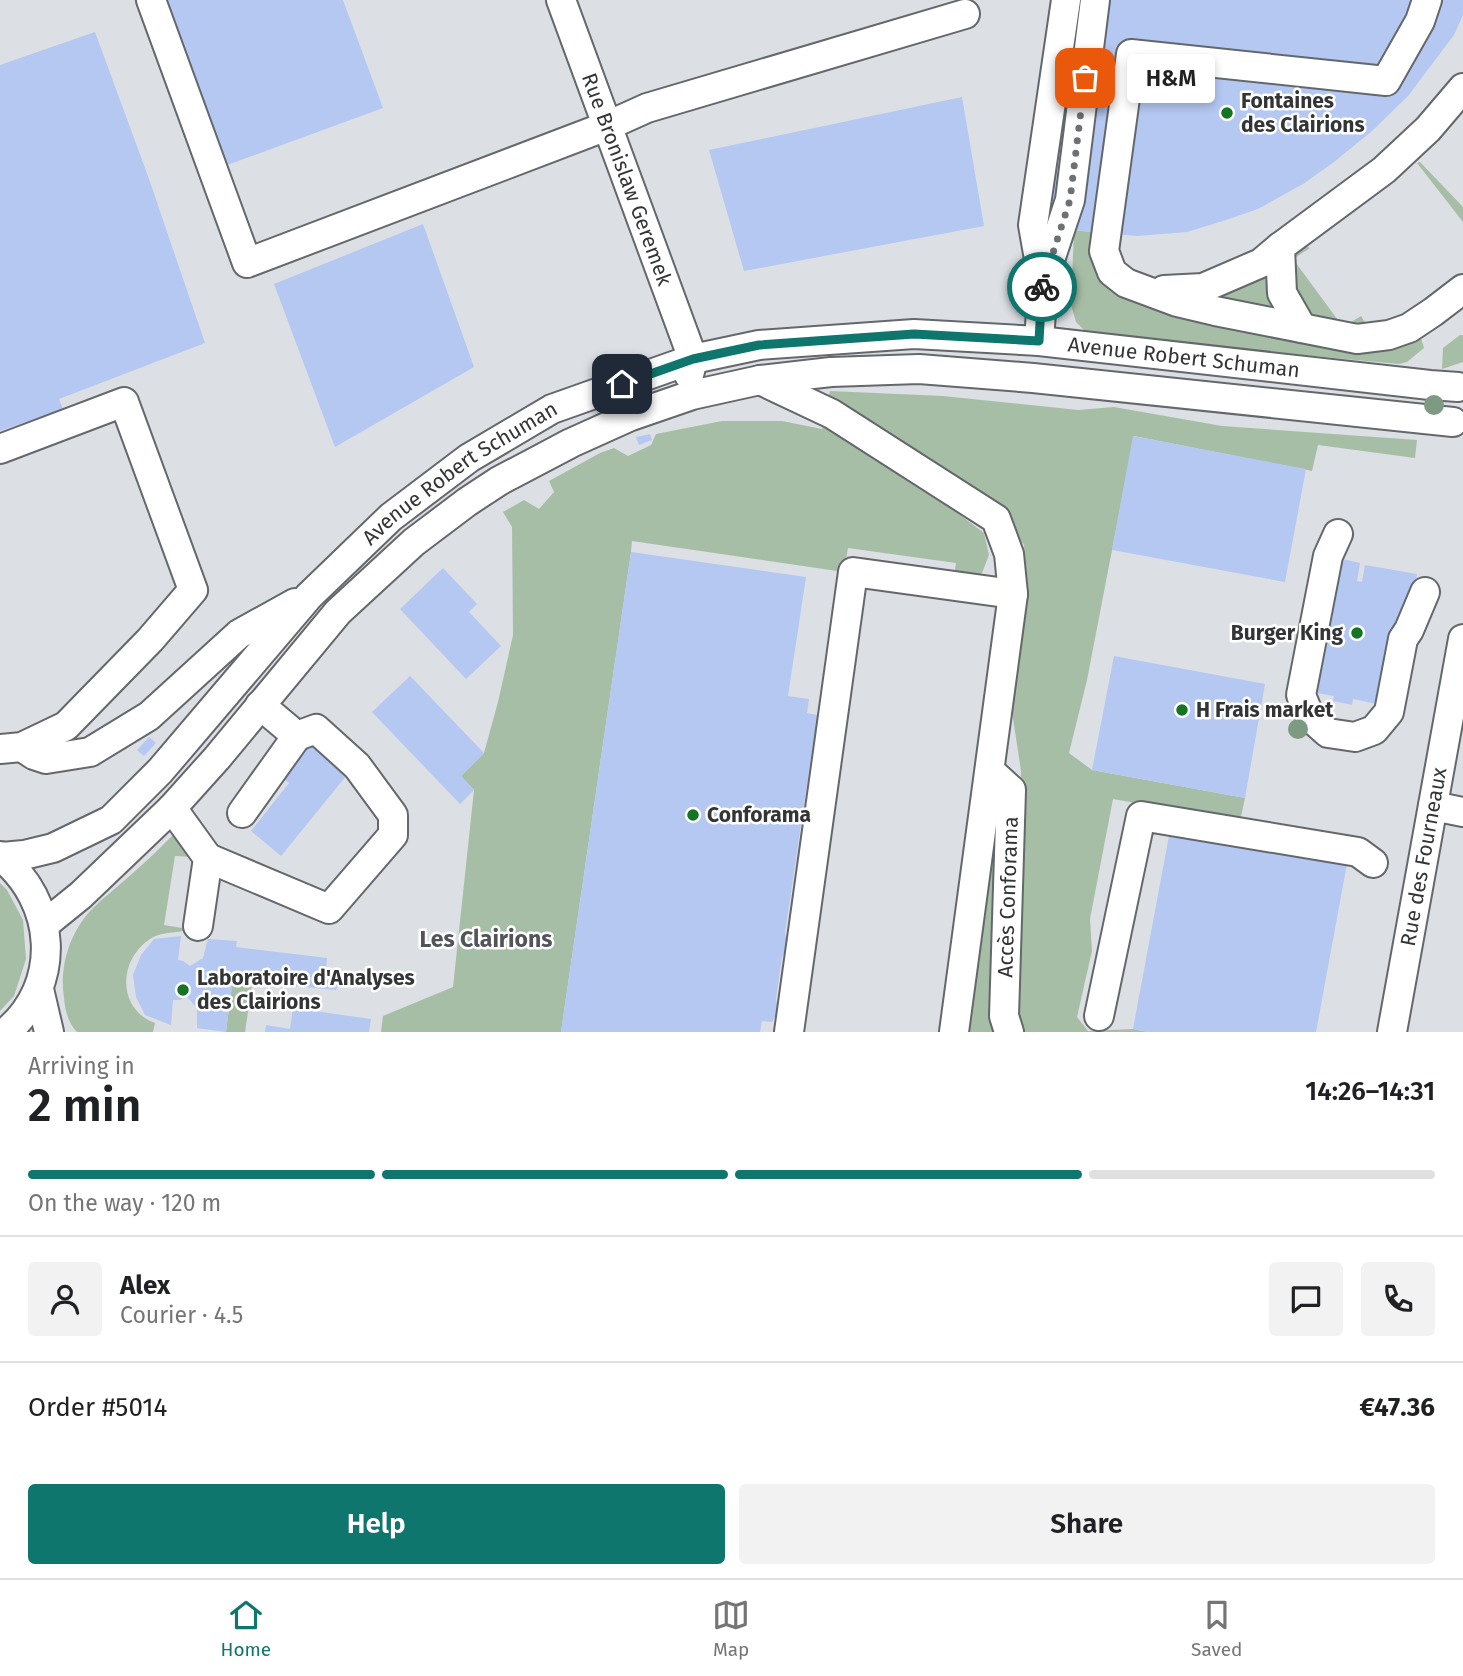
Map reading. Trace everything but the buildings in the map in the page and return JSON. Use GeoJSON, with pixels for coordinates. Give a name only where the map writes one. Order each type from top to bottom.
{"type":"FeatureCollection","features":[{"type":"Feature","properties":{"kind":"street"},"geometry":{"type":"LineString","coordinates":[[151,0],[247,263],[648,108],[965,14]]}},
{"type":"Feature","properties":{"kind":"street","name":"Rue Bronislaw Geremek"},"geometry":{"type":"LineString","coordinates":[[561,0],[693,359]]}},
{"type":"Feature","properties":{"kind":"street"},"geometry":{"type":"LineString","coordinates":[[1039,341],[1043,282],[1033,225],[1066,0]]}},
{"type":"Feature","properties":{"kind":"street"},"geometry":{"type":"LineString","coordinates":[[1043,282],[1070,200],[1095,0]]}},
{"type":"Feature","properties":{"kind":"street"},"geometry":{"type":"LineString","coordinates":[[1427,0],[1420,21],[1386,81],[1131,54],[1104,251],[1112,272],[1126,283],[1177,302],[1357,339],[1389,335],[1409,328],[1463,289]]}},
{"type":"Feature","properties":{"kind":"street"},"geometry":{"type":"LineString","coordinates":[[1148,291],[1203,288],[1261,263],[1384,170],[1429,129],[1463,88]]}},
{"type":"Feature","properties":{"kind":"street"},"geometry":{"type":"LineString","coordinates":[[1280,247],[1282,293],[1302,328]]}},
{"type":"Feature","properties":{"kind":"street","name":"Avenue Robert Schuman"},"geometry":{"type":"LineString","coordinates":[[1,857],[53,848],[111,820],[160,771],[309,596],[391,517],[469,458],[552,409],[693,359],[759,345],[914,334],[1039,341],[1430,385],[1460,384]]}},
{"type":"Feature","properties":{"kind":"street"},"geometry":{"type":"LineString","coordinates":[[631,416],[687,380],[693,359]]}},
{"type":"Feature","properties":{"kind":"street","name":"Avenue Robert Schuman"},"geometry":{"type":"LineString","coordinates":[[44,925],[81,895],[172,808],[338,612],[414,542],[499,481],[571,443],[631,416],[692,395],[760,380],[831,372],[919,369],[1033,378],[1458,433]]}},
{"type":"Feature","properties":{"kind":"street"},"geometry":{"type":"LineString","coordinates":[[760,380],[832,414],[996,519],[1009,554],[1013,594],[954,1032]]}},
{"type":"Feature","properties":{"kind":"street"},"geometry":{"type":"LineString","coordinates":[[1458,433],[1452,404],[1460,384]]}},
{"type":"Feature","properties":{"kind":"street"},"geometry":{"type":"LineString","coordinates":[[0,449],[124,402],[193,590],[150,640],[66,726],[11,748]]}},
{"type":"Feature","properties":{"kind":"street"},"geometry":{"type":"LineString","coordinates":[[1338,534],[1328,556],[1301,695],[1310,717],[1328,733],[1356,737],[1374,730],[1389,712],[1404,639],[1425,592]]}},
{"type":"Feature","properties":{"kind":"street"},"geometry":{"type":"LineString","coordinates":[[789,1032],[853,572],[1013,594]]}},
{"type":"Feature","properties":{"kind":"street"},"geometry":{"type":"LineString","coordinates":[[11,748],[46,759],[90,752],[149,716],[239,634],[309,596]]}},
{"type":"Feature","properties":{"kind":"street","name":"Rue des Fourneaux"},"geometry":{"type":"LineString","coordinates":[[1392,1032],[1463,639]]}},
{"type":"Feature","properties":{"kind":"street"},"geometry":{"type":"LineString","coordinates":[[260,705],[297,736]]}},
{"type":"Feature","properties":{"kind":"street"},"geometry":{"type":"LineString","coordinates":[[85,706],[121,733]]}},
{"type":"Feature","properties":{"kind":"street"},"geometry":{"type":"LineString","coordinates":[[172,808],[208,858],[329,909],[393,835],[393,815],[357,766],[316,729],[297,736],[242,813]]}},
{"type":"Feature","properties":{"kind":"street","name":"Accès Conforama"},"geometry":{"type":"LineString","coordinates":[[990,771],[1011,790],[1004,1016],[1009,1032]]}},
{"type":"Feature","properties":{"kind":"street"},"geometry":{"type":"LineString","coordinates":[[1433,806],[1463,812]]}},
{"type":"Feature","properties":{"kind":"street"},"geometry":{"type":"LineString","coordinates":[[1099,1016],[1142,816],[1358,852],[1373,863]]}},
{"type":"Feature","properties":{"kind":"street"},"geometry":{"type":"LineString","coordinates":[[1,857],[22,876],[36,899],[44,925],[46,957],[39,989],[19,1021],[6,1032]]}},
{"type":"Feature","properties":{"kind":"street"},"geometry":{"type":"LineString","coordinates":[[198,926],[208,858]]}},
{"type":"Feature","properties":{"kind":"street"},"geometry":{"type":"LineString","coordinates":[[39,989],[49,1032]]}},
{"type":"Feature","properties":{"kind":"green space"},"geometry":{"type":"Polygon","coordinates":[[[1420,162],[1463,207],[1463,222],[1417,163],[1420,162]]]}},
{"type":"Feature","properties":{"kind":"green space"},"geometry":{"type":"Polygon","coordinates":[[[1074,230],[1091,232],[1092,257],[1101,281],[1113,292],[1160,307],[1420,335],[1424,348],[1407,362],[1399,364],[1085,331],[1076,322],[1071,305],[1074,230]]]}},
{"type":"Feature","properties":{"kind":"green space"},"geometry":{"type":"Polygon","coordinates":[[[1302,244],[1310,248],[1293,259],[1343,327],[1361,316],[1366,324],[1365,332],[1331,326],[1299,308],[1289,286],[1289,263],[1293,252],[1302,244]]]}},
{"type":"Feature","properties":{"kind":"green space"},"geometry":{"type":"Polygon","coordinates":[[[1273,260],[1283,311],[1190,296],[1273,260]]]}},
{"type":"Feature","properties":{"kind":"green space"},"geometry":{"type":"Polygon","coordinates":[[[1463,335],[1463,362],[1442,369],[1443,348],[1463,335]]]}},
{"type":"Feature","properties":{"kind":"green space"},"geometry":{"type":"Polygon","coordinates":[[[830,391],[943,396],[1078,410],[1114,407],[1222,426],[1417,440],[1415,458],[1318,445],[1312,471],[1134,436],[1087,680],[1069,753],[1092,770],[1245,798],[1240,821],[1113,799],[1090,919],[1092,951],[1077,1017],[1088,1031],[1133,1029],[1148,1032],[1025,1032],[1017,1024],[1021,771],[1012,712],[1026,592],[1024,545],[1004,517],[827,400],[830,391]]]}},
{"type":"Feature","properties":{"kind":"green space"},"geometry":{"type":"Polygon","coordinates":[[[722,421],[782,421],[822,429],[825,423],[926,489],[984,533],[989,555],[982,573],[965,582],[953,582],[956,563],[848,548],[844,572],[632,541],[561,1032],[381,1032],[383,1016],[453,987],[474,790],[461,776],[484,753],[513,635],[512,527],[503,512],[524,500],[539,509],[554,492],[549,481],[600,453],[614,448],[628,456],[651,445],[656,434],[722,421]]]}},
{"type":"Feature","properties":{"kind":"green space"},"geometry":{"type":"Polygon","coordinates":[[[176,832],[193,857],[175,856],[164,925],[182,928],[183,931],[153,937],[139,948],[132,959],[126,984],[134,1007],[155,1023],[153,1032],[77,1032],[71,1025],[64,1003],[63,986],[65,962],[72,939],[92,909],[176,832]]]}},
{"type":"Feature","properties":{"kind":"green space"},"geometry":{"type":"Polygon","coordinates":[[[992,838],[997,838],[990,1008],[1000,1032],[965,1032],[992,838]]]}},
{"type":"Feature","properties":{"kind":"green space"},"geometry":{"type":"Polygon","coordinates":[[[0,883],[7,890],[23,920],[26,959],[14,996],[0,1011],[0,883]]]}},
{"type":"Feature","properties":{"kind":"green space"},"geometry":{"type":"Polygon","coordinates":[[[232,983],[252,984],[245,1032],[226,1032],[232,983]]]}},
{"type":"Feature","properties":{"kind":"way so far"},"geometry":{"type":"LineString","coordinates":[[1042,287],[1070,200],[1085,78]]}},
{"type":"Feature","properties":{"kind":"place","name":"H&M"},"geometry":{"type":"Point","coordinates":[1085,78]}},
{"type":"Feature","properties":{"kind":"place","name":"Fontaines des Clairions"},"geometry":{"type":"Point","coordinates":[1227,113]}},
{"type":"Feature","properties":{"kind":"place","name":"Burger King"},"geometry":{"type":"Point","coordinates":[1357,633]}},
{"type":"Feature","properties":{"kind":"place","name":"H Frais market"},"geometry":{"type":"Point","coordinates":[1182,710]}},
{"type":"Feature","properties":{"kind":"place","name":"Conforama"},"geometry":{"type":"Point","coordinates":[693,815]}},
{"type":"Feature","properties":{"kind":"place","name":"Laboratoire d'Analyses des Clairions"},"geometry":{"type":"Point","coordinates":[183,990]}},
{"type":"Feature","properties":{"kind":"district","name":"Les Clairions"},"geometry":{"type":"Point","coordinates":[486,939]}},
{"type":"Feature","properties":{"kind":"route"},"geometry":{"type":"LineString","coordinates":[[622,384],[693,359],[759,345],[914,334],[1039,341],[1042,287]]}}]}
